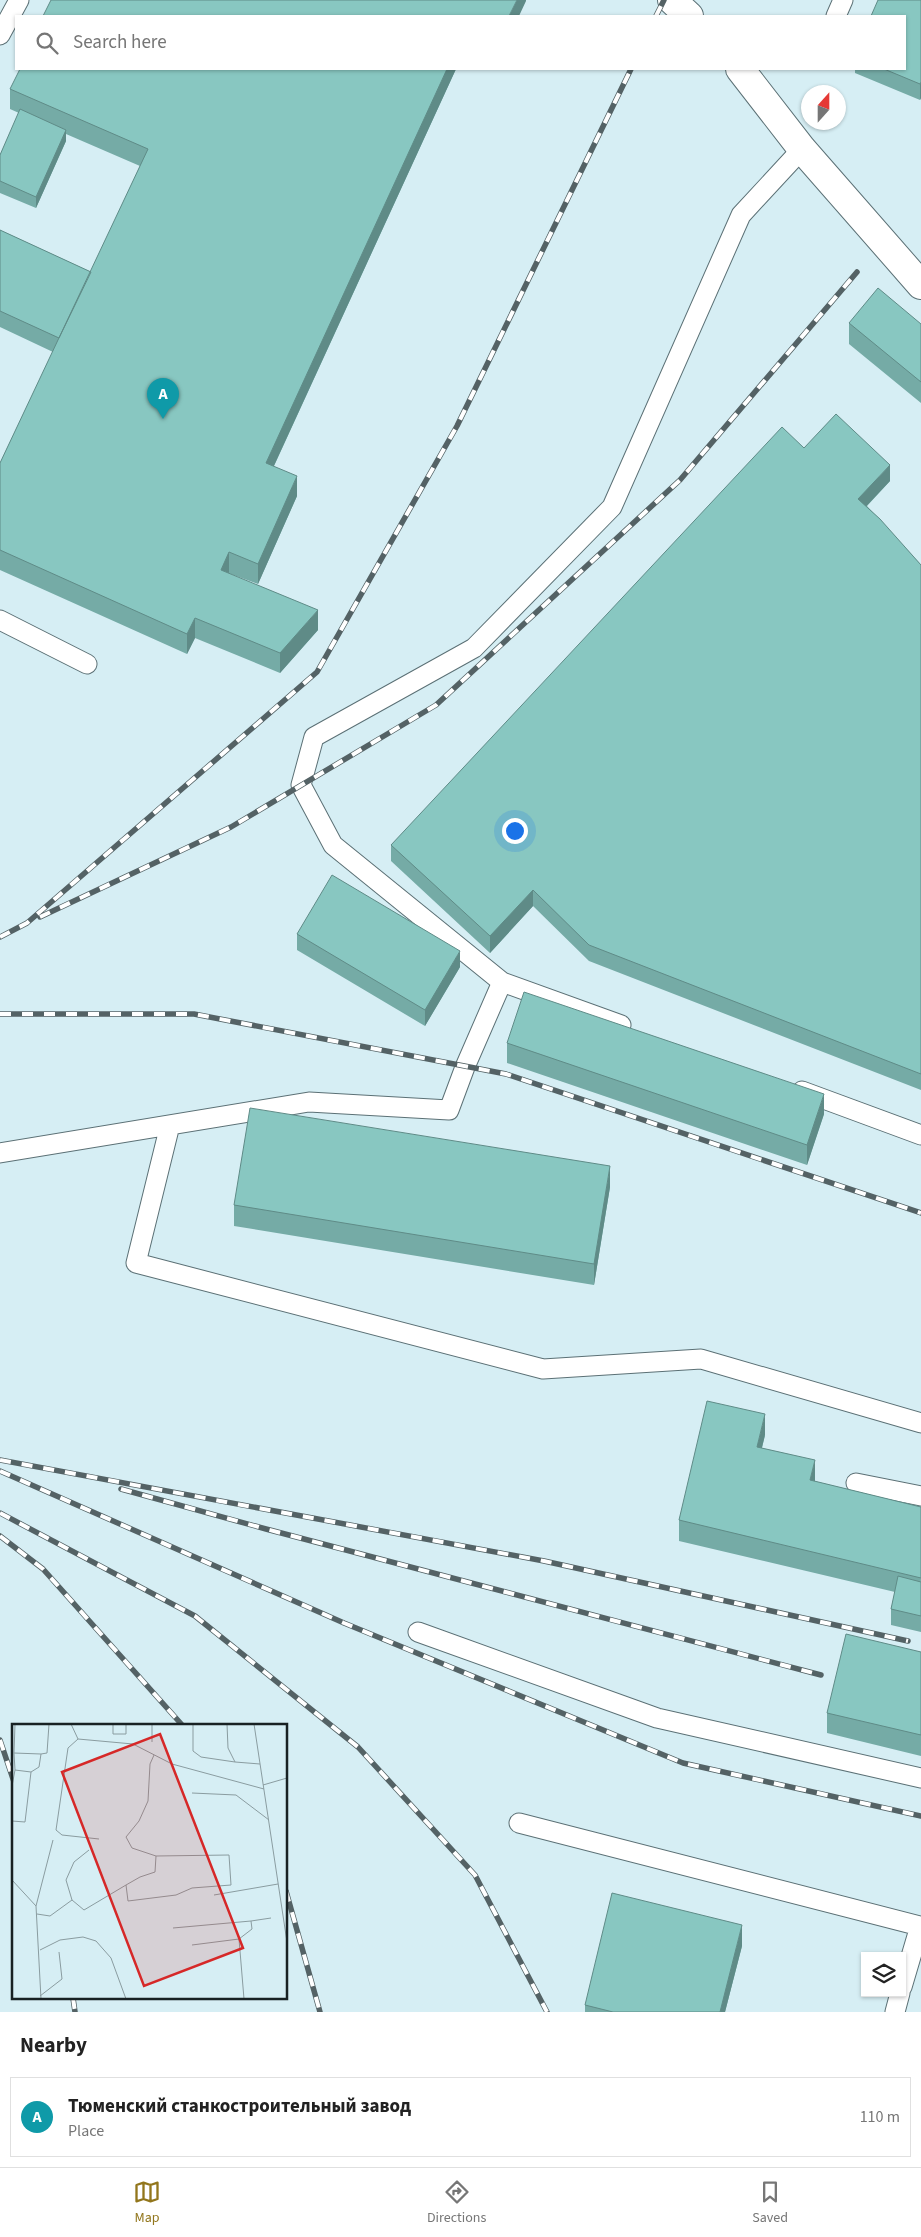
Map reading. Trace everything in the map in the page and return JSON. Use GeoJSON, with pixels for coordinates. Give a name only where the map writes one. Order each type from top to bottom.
{"type":"FeatureCollection","features":[{"type":"Feature","properties":{"kind":"street"},"geometry":{"type":"LineString","coordinates":[[672,0],[688,15]]}},
{"type":"Feature","properties":{"kind":"street"},"geometry":{"type":"LineString","coordinates":[[741,70],[802,149],[921,285]]}},
{"type":"Feature","properties":{"kind":"lane"},"geometry":{"type":"LineString","coordinates":[[0,35],[19,0]]}},
{"type":"Feature","properties":{"kind":"lane"},"geometry":{"type":"LineString","coordinates":[[836,15],[843,0]]}},
{"type":"Feature","properties":{"kind":"lane"},"geometry":{"type":"LineString","coordinates":[[641,1033],[502,982],[333,845],[301,785],[314,737],[474,648],[612,507],[742,215],[802,149]]}},
{"type":"Feature","properties":{"kind":"lane"},"geometry":{"type":"LineString","coordinates":[[0,620],[87,664]]}},
{"type":"Feature","properties":{"kind":"lane"},"geometry":{"type":"LineString","coordinates":[[0,1153],[309,1102],[449,1110],[465,1067],[502,982]]}},
{"type":"Feature","properties":{"kind":"lane"},"geometry":{"type":"LineString","coordinates":[[781,1084],[921,1135]]}},
{"type":"Feature","properties":{"kind":"lane"},"geometry":{"type":"LineString","coordinates":[[170,1125],[136,1263],[543,1369],[701,1359],[921,1423]]}},
{"type":"Feature","properties":{"kind":"lane"},"geometry":{"type":"LineString","coordinates":[[856,1483],[921,1496]]}},
{"type":"Feature","properties":{"kind":"lane"},"geometry":{"type":"LineString","coordinates":[[418,1632],[657,1718],[921,1778]]}},
{"type":"Feature","properties":{"kind":"lane"},"geometry":{"type":"LineString","coordinates":[[518,1823],[921,1926],[906,1974]]}},
{"type":"Feature","properties":{"kind":"lane"},"geometry":{"type":"LineString","coordinates":[[895,2012],[899,1997]]}},
{"type":"Feature","properties":{"kind":"building"},"geometry":{"type":"Polygon","coordinates":[[[51,0],[517,0],[510,15],[44,15],[51,0]]]}},
{"type":"Feature","properties":{"kind":"building"},"geometry":{"type":"Polygon","coordinates":[[[878,0],[921,0],[920,84],[886,70],[906,70],[906,15],[871,15],[878,0]]]}},
{"type":"Feature","properties":{"kind":"building"},"geometry":{"type":"Polygon","coordinates":[[[20,70],[447,70],[266,463],[297,476],[258,564],[229,552],[221,570],[318,610],[280,653],[195,618],[187,634],[0,550],[0,463],[148,149],[10,89],[20,70]]]}},
{"type":"Feature","properties":{"kind":"building"},"geometry":{"type":"Polygon","coordinates":[[[20,109],[66,130],[36,197],[0,181],[0,155],[20,109]]]}},
{"type":"Feature","properties":{"kind":"building"},"geometry":{"type":"Polygon","coordinates":[[[0,230],[91,272],[59,338],[0,311],[0,230]]]}},
{"type":"Feature","properties":{"kind":"building"},"geometry":{"type":"Polygon","coordinates":[[[878,288],[921,324],[921,382],[849,323],[878,288]]]}},
{"type":"Feature","properties":{"kind":"building"},"geometry":{"type":"Polygon","coordinates":[[[836,414],[890,465],[858,499],[880,519],[921,565],[921,1074],[589,945],[533,890],[490,936],[391,845],[782,427],[804,448],[836,414]]]}},
{"type":"Feature","properties":{"kind":"building"},"geometry":{"type":"Polygon","coordinates":[[[332,875],[460,951],[425,1010],[297,934],[332,875]]]}},
{"type":"Feature","properties":{"kind":"building"},"geometry":{"type":"Polygon","coordinates":[[[524,992],[824,1094],[807,1145],[507,1043],[524,992]]]}},
{"type":"Feature","properties":{"kind":"building"},"geometry":{"type":"Polygon","coordinates":[[[250,1108],[610,1166],[594,1264],[234,1205],[250,1108]]]}},
{"type":"Feature","properties":{"kind":"building"},"geometry":{"type":"Polygon","coordinates":[[[707,1401],[765,1414],[757,1447],[815,1460],[810,1480],[921,1507],[921,1578],[679,1520],[707,1401]]]}},
{"type":"Feature","properties":{"kind":"building"},"geometry":{"type":"Polygon","coordinates":[[[898,1576],[921,1582],[921,1616],[891,1609],[898,1576]]]}},
{"type":"Feature","properties":{"kind":"building"},"geometry":{"type":"Polygon","coordinates":[[[846,1634],[921,1652],[921,1735],[827,1713],[846,1634]]]}},
{"type":"Feature","properties":{"kind":"building"},"geometry":{"type":"Polygon","coordinates":[[[612,1893],[742,1925],[720,2012],[613,2012],[585,2005],[612,1893]]]}},
{"type":"Feature","properties":{"kind":"railway"},"geometry":{"type":"LineString","coordinates":[[656,15],[664,0]]}},
{"type":"Feature","properties":{"kind":"railway"},"geometry":{"type":"LineString","coordinates":[[0,937],[27,923],[317,672],[457,426],[631,70]]}},
{"type":"Feature","properties":{"kind":"railway"},"geometry":{"type":"LineString","coordinates":[[40,917],[231,827],[436,705],[680,480],[857,272]]}},
{"type":"Feature","properties":{"kind":"railway"},"geometry":{"type":"LineString","coordinates":[[0,1014],[194,1014],[506,1074],[921,1213]]}},
{"type":"Feature","properties":{"kind":"railway"},"geometry":{"type":"LineString","coordinates":[[0,1460],[544,1561],[908,1641]]}},
{"type":"Feature","properties":{"kind":"railway"},"geometry":{"type":"LineString","coordinates":[[0,1471],[344,1623],[683,1763],[921,1816]]}},
{"type":"Feature","properties":{"kind":"railway"},"geometry":{"type":"LineString","coordinates":[[121,1489],[821,1675]]}},
{"type":"Feature","properties":{"kind":"railway"},"geometry":{"type":"LineString","coordinates":[[0,1513],[195,1616],[358,1747],[475,1875],[547,2012]]}},
{"type":"Feature","properties":{"kind":"railway"},"geometry":{"type":"LineString","coordinates":[[0,1536],[43,1569],[181,1724]]}},
{"type":"Feature","properties":{"kind":"railway"},"geometry":{"type":"LineString","coordinates":[[0,1740],[12,1776]]}},
{"type":"Feature","properties":{"kind":"railway"},"geometry":{"type":"LineString","coordinates":[[288,1898],[320,2012]]}},
{"type":"Feature","properties":{"kind":"railway"},"geometry":{"type":"LineString","coordinates":[[73,2000],[75,2012]]}},
{"type":"Feature","properties":{"kind":"place","name":"Тюменский станкостроительный завод"},"geometry":{"type":"Point","coordinates":[163,419]}}]}
